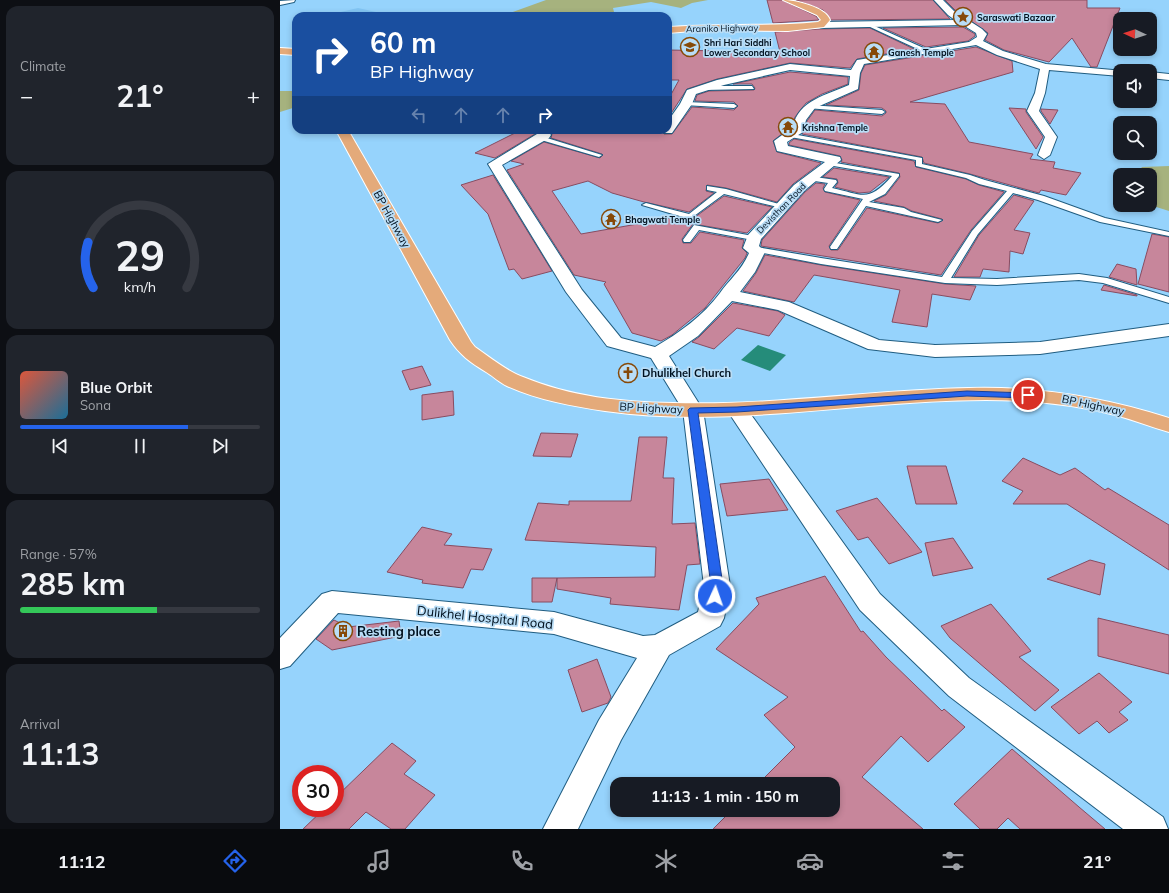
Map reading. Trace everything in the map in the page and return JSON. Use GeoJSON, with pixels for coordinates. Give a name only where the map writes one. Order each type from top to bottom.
{"type":"FeatureCollection","features":[{"type":"Feature","properties":{"kind":"highway"},"geometry":{"type":"LineString","coordinates":[[787,0],[823,14],[826,20],[821,25]]}},
{"type":"Feature","properties":{"kind":"highway","name":"Araniko Highway"},"geometry":{"type":"LineString","coordinates":[[672,30],[699,28],[800,28],[821,25]]}},
{"type":"Feature","properties":{"kind":"highway"},"geometry":{"type":"LineString","coordinates":[[280,51],[292,52]]}},
{"type":"Feature","properties":{"kind":"highway","name":"BP Highway"},"geometry":{"type":"LineString","coordinates":[[344,134],[466,350],[503,377],[530,388],[563,398],[621,408],[693,410],[737,410],[967,394],[1043,396],[1109,407],[1169,425]]}},
{"type":"Feature","properties":{"kind":"street"},"geometry":{"type":"LineString","coordinates":[[280,3],[291,0]]}},
{"type":"Feature","properties":{"kind":"street"},"geometry":{"type":"LineString","coordinates":[[938,0],[951,13],[982,34],[977,42]]}},
{"type":"Feature","properties":{"kind":"street"},"geometry":{"type":"LineString","coordinates":[[821,25],[964,22]]}},
{"type":"Feature","properties":{"kind":"street"},"geometry":{"type":"LineString","coordinates":[[830,164],[835,160],[781,148],[782,144],[780,141],[787,135],[799,129],[799,122],[805,109],[854,87],[855,73],[860,62],[977,42],[1000,52],[1045,67],[1113,72]]}},
{"type":"Feature","properties":{"kind":"street"},"geometry":{"type":"LineString","coordinates":[[673,117],[686,104],[691,92],[721,82],[790,67],[855,73]]}},
{"type":"Feature","properties":{"kind":"street"},"geometry":{"type":"LineString","coordinates":[[1044,155],[1051,137],[1033,111],[1040,93],[1045,67]]}},
{"type":"Feature","properties":{"kind":"street"},"geometry":{"type":"LineString","coordinates":[[1157,76],[1169,77]]}},
{"type":"Feature","properties":{"kind":"street"},"geometry":{"type":"LineString","coordinates":[[539,134],[495,164],[575,292],[614,342],[658,354],[693,410],[717,586],[710,618],[658,647],[610,730],[560,829]]}},
{"type":"Feature","properties":{"kind":"street","name":"Devisthan Road"},"geometry":{"type":"LineString","coordinates":[[658,354],[690,332],[727,295],[755,262],[757,252],[752,243],[782,206],[811,178],[830,164]]}},
{"type":"Feature","properties":{"kind":"street"},"geometry":{"type":"LineString","coordinates":[[727,295],[783,306],[875,345],[935,351],[1040,348],[1169,330]]}},
{"type":"Feature","properties":{"kind":"street"},"geometry":{"type":"LineString","coordinates":[[737,410],[870,602],[960,688],[1151,829]]}},
{"type":"Feature","properties":{"kind":"street","name":"Dulikhel Hospital Road"},"geometry":{"type":"LineString","coordinates":[[280,657],[332,602],[554,623],[643,648],[658,647]]}},
{"type":"Feature","properties":{"kind":"lane"},"geometry":{"type":"LineString","coordinates":[[870,25],[926,51]]}},
{"type":"Feature","properties":{"kind":"lane"},"geometry":{"type":"LineString","coordinates":[[703,88],[752,88]]}},
{"type":"Feature","properties":{"kind":"lane"},"geometry":{"type":"LineString","coordinates":[[686,104],[734,106]]}},
{"type":"Feature","properties":{"kind":"lane"},"geometry":{"type":"LineString","coordinates":[[809,107],[882,112]]}},
{"type":"Feature","properties":{"kind":"lane"},"geometry":{"type":"LineString","coordinates":[[542,134],[543,139],[599,155]]}},
{"type":"Feature","properties":{"kind":"lane"},"geometry":{"type":"LineString","coordinates":[[787,135],[920,159],[918,165],[968,176],[982,182],[1041,198],[1102,220],[1169,234]]}},
{"type":"Feature","properties":{"kind":"lane"},"geometry":{"type":"LineString","coordinates":[[830,164],[897,175],[882,192],[866,201],[834,247]]}},
{"type":"Feature","properties":{"kind":"lane"},"geometry":{"type":"LineString","coordinates":[[811,178],[833,182],[828,189],[901,210],[909,214],[938,220]]}},
{"type":"Feature","properties":{"kind":"lane"},"geometry":{"type":"LineString","coordinates":[[710,188],[782,206]]}},
{"type":"Feature","properties":{"kind":"lane"},"geometry":{"type":"LineString","coordinates":[[945,280],[956,259],[991,212],[1012,190]]}},
{"type":"Feature","properties":{"kind":"lane"},"geometry":{"type":"LineString","coordinates":[[646,205],[690,217],[723,191]]}},
{"type":"Feature","properties":{"kind":"lane"},"geometry":{"type":"LineString","coordinates":[[687,240],[697,227],[821,261],[945,280],[996,282],[1079,277],[1104,280],[1169,300]]}},
{"type":"Feature","properties":{"kind":"shaded area"},"geometry":{"type":"Polygon","coordinates":[[[546,0],[708,0],[692,3],[681,8],[651,2],[613,8],[614,12],[513,12],[546,0]]]}},
{"type":"Feature","properties":{"kind":"shaded area"},"geometry":{"type":"Polygon","coordinates":[[[358,8],[376,12],[340,12],[358,8]]]}},
{"type":"Feature","properties":{"kind":"shaded area"},"geometry":{"type":"Polygon","coordinates":[[[280,91],[292,91],[292,108],[280,112],[280,91]]]}},
{"type":"Feature","properties":{"kind":"shaded area"},"geometry":{"type":"Polygon","coordinates":[[[1169,166],[1169,211],[1157,207],[1157,168],[1141,168],[1169,166]]]}},
{"type":"Feature","properties":{"kind":"shaded area"},"geometry":{"type":"Polygon","coordinates":[[[758,345],[786,355],[770,371],[741,360],[758,345]]]}},
{"type":"Feature","properties":{"kind":"building"},"geometry":{"type":"Polygon","coordinates":[[[767,0],[782,0],[816,16],[819,20],[773,23],[767,0]]]}},
{"type":"Feature","properties":{"kind":"building"},"geometry":{"type":"Polygon","coordinates":[[[796,0],[933,0],[950,19],[831,20],[823,10],[796,0]]]}},
{"type":"Feature","properties":{"kind":"building"},"geometry":{"type":"Polygon","coordinates":[[[945,0],[1087,0],[1087,8],[1120,8],[1118,12],[1113,12],[1113,26],[1097,67],[1091,67],[1072,38],[1049,62],[1004,50],[985,40],[988,33],[955,10],[945,0]]]}},
{"type":"Feature","properties":{"kind":"building"},"geometry":{"type":"Polygon","coordinates":[[[963,27],[975,34],[975,36],[968,41],[926,47],[883,28],[963,27]]]}},
{"type":"Feature","properties":{"kind":"building"},"geometry":{"type":"Polygon","coordinates":[[[870,28],[914,49],[857,59],[850,68],[790,63],[717,79],[687,89],[672,112],[672,93],[679,80],[672,80],[672,50],[780,52],[775,32],[870,28]]]}},
{"type":"Feature","properties":{"kind":"building"},"geometry":{"type":"Polygon","coordinates":[[[976,47],[1012,61],[1013,72],[910,102],[945,104],[969,142],[1033,154],[1030,159],[1055,162],[1053,168],[1081,173],[1066,195],[1041,190],[1039,193],[924,163],[922,157],[802,134],[807,121],[815,110],[882,116],[886,113],[886,111],[882,108],[826,105],[859,90],[861,73],[865,65],[976,47]]]}},
{"type":"Feature","properties":{"kind":"building"},"geometry":{"type":"Polygon","coordinates":[[[790,72],[848,77],[848,84],[822,94],[806,103],[795,117],[792,126],[773,141],[777,152],[821,163],[793,184],[777,202],[726,188],[707,185],[706,191],[714,193],[689,212],[612,193],[588,181],[552,191],[581,234],[677,217],[691,220],[724,196],[772,207],[747,233],[693,224],[682,239],[683,243],[691,243],[700,232],[744,240],[742,248],[747,253],[745,258],[705,308],[672,335],[661,341],[632,333],[604,284],[606,282],[574,275],[507,170],[524,164],[511,161],[544,142],[600,158],[603,155],[551,138],[552,134],[672,134],[692,107],[734,110],[738,106],[734,102],[695,101],[697,95],[709,91],[754,90],[755,88],[752,84],[733,84],[790,72]]]}},
{"type":"Feature","properties":{"kind":"building"},"geometry":{"type":"Polygon","coordinates":[[[1009,108],[1026,109],[1026,112],[1043,137],[1036,149],[1009,108]]]}},
{"type":"Feature","properties":{"kind":"building"},"geometry":{"type":"Polygon","coordinates":[[[1041,109],[1058,110],[1050,124],[1041,111],[1041,109]]]}},
{"type":"Feature","properties":{"kind":"building"},"geometry":{"type":"Polygon","coordinates":[[[513,134],[535,134],[495,158],[475,153],[513,134]]]}},
{"type":"Feature","properties":{"kind":"building"},"geometry":{"type":"Polygon","coordinates":[[[794,139],[914,161],[916,167],[966,179],[979,185],[1004,192],[971,230],[941,275],[761,246],[762,240],[805,192],[816,183],[825,184],[823,188],[825,192],[860,200],[829,246],[831,250],[838,250],[867,208],[938,223],[943,220],[912,211],[904,207],[874,201],[886,195],[900,177],[899,173],[841,162],[842,160],[840,156],[789,145],[789,143],[794,139]]]}},
{"type":"Feature","properties":{"kind":"building"},"geometry":{"type":"Polygon","coordinates":[[[834,168],[889,177],[870,192],[859,193],[835,187],[838,183],[837,179],[823,177],[834,168]]]}},
{"type":"Feature","properties":{"kind":"building"},"geometry":{"type":"Polygon","coordinates":[[[493,175],[552,271],[522,279],[514,269],[509,270],[488,214],[461,185],[493,175]]]}},
{"type":"Feature","properties":{"kind":"building"},"geometry":{"type":"Polygon","coordinates":[[[1014,195],[1034,201],[1014,230],[1030,233],[1023,254],[1010,251],[1009,272],[983,269],[980,277],[954,277],[979,235],[1014,195]]]}},
{"type":"Feature","properties":{"kind":"building"},"geometry":{"type":"Polygon","coordinates":[[[1152,234],[1169,237],[1169,292],[1138,284],[1152,234]]]}},
{"type":"Feature","properties":{"kind":"building"},"geometry":{"type":"Polygon","coordinates":[[[765,255],[945,284],[976,286],[970,300],[932,294],[927,327],[892,322],[900,290],[814,275],[794,302],[743,291],[756,273],[765,255]]]}},
{"type":"Feature","properties":{"kind":"building"},"geometry":{"type":"Polygon","coordinates":[[[1117,264],[1136,269],[1137,285],[1109,277],[1117,264]]]}},
{"type":"Feature","properties":{"kind":"building"},"geometry":{"type":"Polygon","coordinates":[[[1104,285],[1137,295],[1137,296],[1101,290],[1104,285]]]}},
{"type":"Feature","properties":{"kind":"building"},"geometry":{"type":"Polygon","coordinates":[[[733,303],[778,311],[785,315],[769,336],[737,328],[714,349],[692,342],[699,337],[733,303]]]}},
{"type":"Feature","properties":{"kind":"building"},"geometry":{"type":"Polygon","coordinates":[[[422,366],[431,385],[410,390],[402,371],[422,366]]]}},
{"type":"Feature","properties":{"kind":"building"},"geometry":{"type":"Polygon","coordinates":[[[453,391],[454,415],[422,420],[422,395],[453,391]]]}},
{"type":"Feature","properties":{"kind":"building"},"geometry":{"type":"Polygon","coordinates":[[[541,433],[578,434],[571,457],[533,456],[541,433]]]}},
{"type":"Feature","properties":{"kind":"building"},"geometry":{"type":"Polygon","coordinates":[[[639,437],[667,437],[663,478],[674,478],[672,524],[695,523],[700,564],[687,565],[679,610],[610,604],[611,598],[557,589],[557,578],[655,577],[656,547],[525,540],[538,503],[569,505],[569,501],[631,501],[639,437]]]}},
{"type":"Feature","properties":{"kind":"building"},"geometry":{"type":"Polygon","coordinates":[[[1023,458],[1060,475],[1075,468],[1105,490],[1108,488],[1169,525],[1169,570],[1067,504],[1013,504],[1023,491],[1002,481],[1023,458]]]}},
{"type":"Feature","properties":{"kind":"building"},"geometry":{"type":"Polygon","coordinates":[[[907,466],[946,466],[957,504],[916,504],[907,466]]]}},
{"type":"Feature","properties":{"kind":"building"},"geometry":{"type":"Polygon","coordinates":[[[769,479],[788,510],[727,516],[720,484],[769,479]]]}},
{"type":"Feature","properties":{"kind":"building"},"geometry":{"type":"Polygon","coordinates":[[[877,498],[922,552],[889,564],[868,537],[858,540],[836,511],[877,498]]]}},
{"type":"Feature","properties":{"kind":"building"},"geometry":{"type":"Polygon","coordinates":[[[422,527],[452,534],[444,545],[492,549],[483,570],[471,569],[463,588],[422,583],[423,580],[387,572],[422,527]]]}},
{"type":"Feature","properties":{"kind":"building"},"geometry":{"type":"Polygon","coordinates":[[[953,538],[973,568],[933,576],[925,543],[953,538]]]}},
{"type":"Feature","properties":{"kind":"building"},"geometry":{"type":"Polygon","coordinates":[[[1090,560],[1105,564],[1100,595],[1047,579],[1090,560]]]}},
{"type":"Feature","properties":{"kind":"building"},"geometry":{"type":"Polygon","coordinates":[[[825,576],[861,632],[863,631],[886,657],[942,711],[944,709],[965,727],[928,762],[901,736],[862,777],[923,829],[713,829],[725,817],[840,817],[840,777],[765,777],[795,747],[764,715],[788,697],[716,649],[759,604],[756,598],[825,576]]]}},
{"type":"Feature","properties":{"kind":"building"},"geometry":{"type":"Polygon","coordinates":[[[532,578],[557,578],[552,602],[532,602],[532,578]]]}},
{"type":"Feature","properties":{"kind":"building"},"geometry":{"type":"Polygon","coordinates":[[[991,604],[1031,651],[1019,657],[1059,690],[1035,711],[950,638],[941,626],[991,604]]]}},
{"type":"Feature","properties":{"kind":"building"},"geometry":{"type":"Polygon","coordinates":[[[1098,618],[1169,635],[1169,674],[1098,656],[1098,618]]]}},
{"type":"Feature","properties":{"kind":"building","name":"Resting place"},"geometry":{"type":"Polygon","coordinates":[[[334,620],[348,627],[399,621],[401,636],[332,650],[316,639],[334,620]]]}},
{"type":"Feature","properties":{"kind":"building"},"geometry":{"type":"Polygon","coordinates":[[[597,659],[611,697],[608,703],[582,712],[568,670],[597,659]]]}},
{"type":"Feature","properties":{"kind":"building"},"geometry":{"type":"Polygon","coordinates":[[[1099,673],[1132,702],[1119,712],[1128,720],[1109,733],[1097,721],[1079,734],[1051,707],[1099,673]]]}},
{"type":"Feature","properties":{"kind":"building"},"geometry":{"type":"Polygon","coordinates":[[[392,743],[416,761],[404,774],[435,795],[405,829],[391,829],[366,812],[349,829],[303,829],[316,817],[344,817],[344,789],[392,743]]]}},
{"type":"Feature","properties":{"kind":"building"},"geometry":{"type":"Polygon","coordinates":[[[1012,749],[1105,829],[1020,829],[1008,818],[997,829],[980,829],[954,804],[1012,749]]]}},
{"type":"Feature","properties":{"kind":"place","name":"Saraswati Bazaar"},"geometry":{"type":"Point","coordinates":[963,17]}},
{"type":"Feature","properties":{"kind":"place","name":"Shri Hari Siddhi Lower Secondary School"},"geometry":{"type":"Point","coordinates":[690,47]}},
{"type":"Feature","properties":{"kind":"place","name":"Ganesh Temple"},"geometry":{"type":"Point","coordinates":[874,52]}},
{"type":"Feature","properties":{"kind":"place","name":"Krishna Temple"},"geometry":{"type":"Point","coordinates":[788,127]}},
{"type":"Feature","properties":{"kind":"place","name":"Bhagwati Temple"},"geometry":{"type":"Point","coordinates":[611,219]}},
{"type":"Feature","properties":{"kind":"place","name":"Dhulikhel Church"},"geometry":{"type":"Point","coordinates":[628,373]}},
{"type":"Feature","properties":{"kind":"place","name":"Resting place"},"geometry":{"type":"Point","coordinates":[343,631]}},
{"type":"Feature","properties":{"kind":"route"},"geometry":{"type":"LineString","coordinates":[[715,596],[717,586],[693,410],[737,410],[967,394],[1028,395]]}}]}
